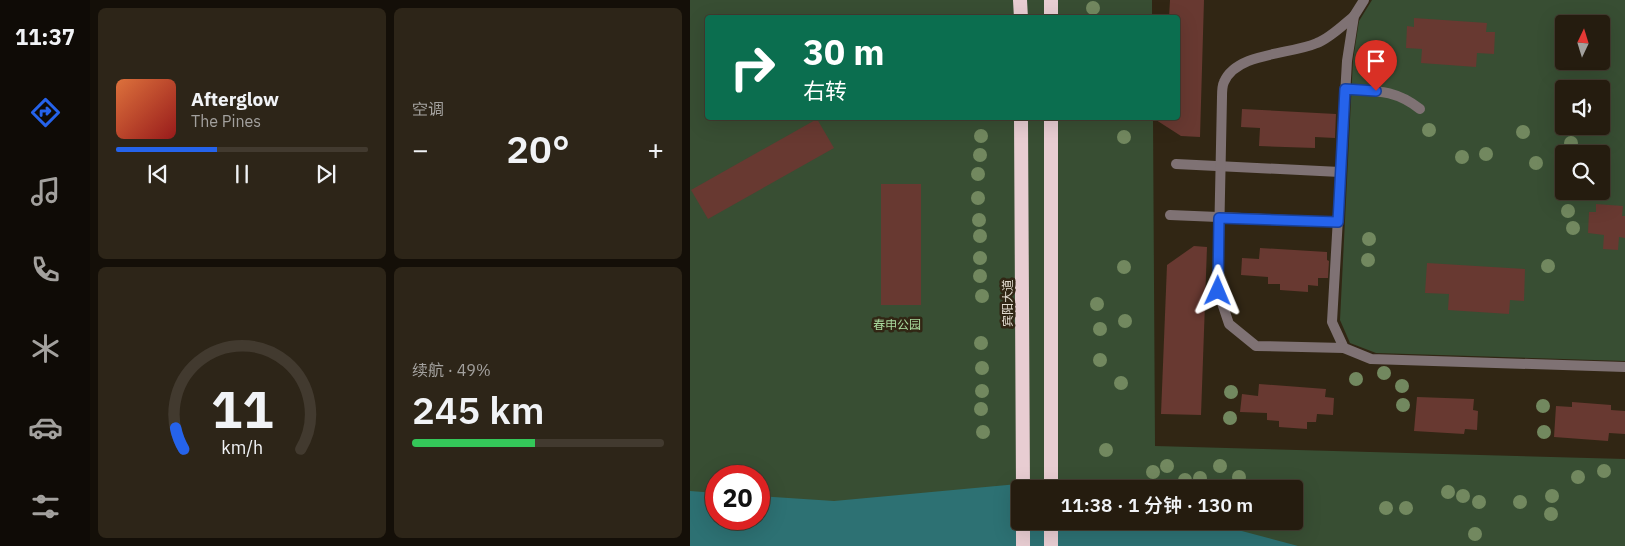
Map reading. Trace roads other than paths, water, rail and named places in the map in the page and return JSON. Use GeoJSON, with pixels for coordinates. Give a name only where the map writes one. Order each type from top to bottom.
{"type":"FeatureCollection","features":[{"type":"Feature","properties":{"kind":"highway"},"geometry":{"type":"LineString","coordinates":[[1020,0],[1021,15]]}},
{"type":"Feature","properties":{"kind":"highway"},"geometry":{"type":"LineString","coordinates":[[1051,0],[1051,15]]}},
{"type":"Feature","properties":{"kind":"highway","name":"宾阳大道"},"geometry":{"type":"LineString","coordinates":[[1021,120],[1023,480]]}},
{"type":"Feature","properties":{"kind":"highway"},"geometry":{"type":"LineString","coordinates":[[1051,120],[1051,480]]}},
{"type":"Feature","properties":{"kind":"highway"},"geometry":{"type":"LineString","coordinates":[[1022,546],[1023,530]]}},
{"type":"Feature","properties":{"kind":"highway"},"geometry":{"type":"LineString","coordinates":[[1051,530],[1051,546]]}},
{"type":"Feature","properties":{"kind":"lane"},"geometry":{"type":"LineString","coordinates":[[1364,0],[1354,16],[1318,43],[1295,50],[1265,55],[1238,65],[1224,82],[1220,165],[1218,291],[1229,324],[1256,346],[1344,348],[1371,359],[1625,367]]}},
{"type":"Feature","properties":{"kind":"lane"},"geometry":{"type":"LineString","coordinates":[[1344,348],[1332,322],[1346,61],[1354,16]]}},
{"type":"Feature","properties":{"kind":"lane"},"geometry":{"type":"LineString","coordinates":[[1345,89],[1388,92],[1408,99],[1420,109]]}},
{"type":"Feature","properties":{"kind":"lane"},"geometry":{"type":"LineString","coordinates":[[1176,164],[1340,172]]}},
{"type":"Feature","properties":{"kind":"lane"},"geometry":{"type":"LineString","coordinates":[[1170,215],[1338,222]]}},
{"type":"Feature","properties":{"kind":"water"},"geometry":{"type":"Polygon","coordinates":[[[1011,485],[1011,530],[1238,530],[1298,546],[690,546],[690,491],[705,492],[705,530],[770,530],[770,497],[834,501],[1011,485]]]}},
{"type":"Feature","properties":{"kind":"park label","name":"春申公园"},"geometry":{"type":"Point","coordinates":[897,324]}}]}
